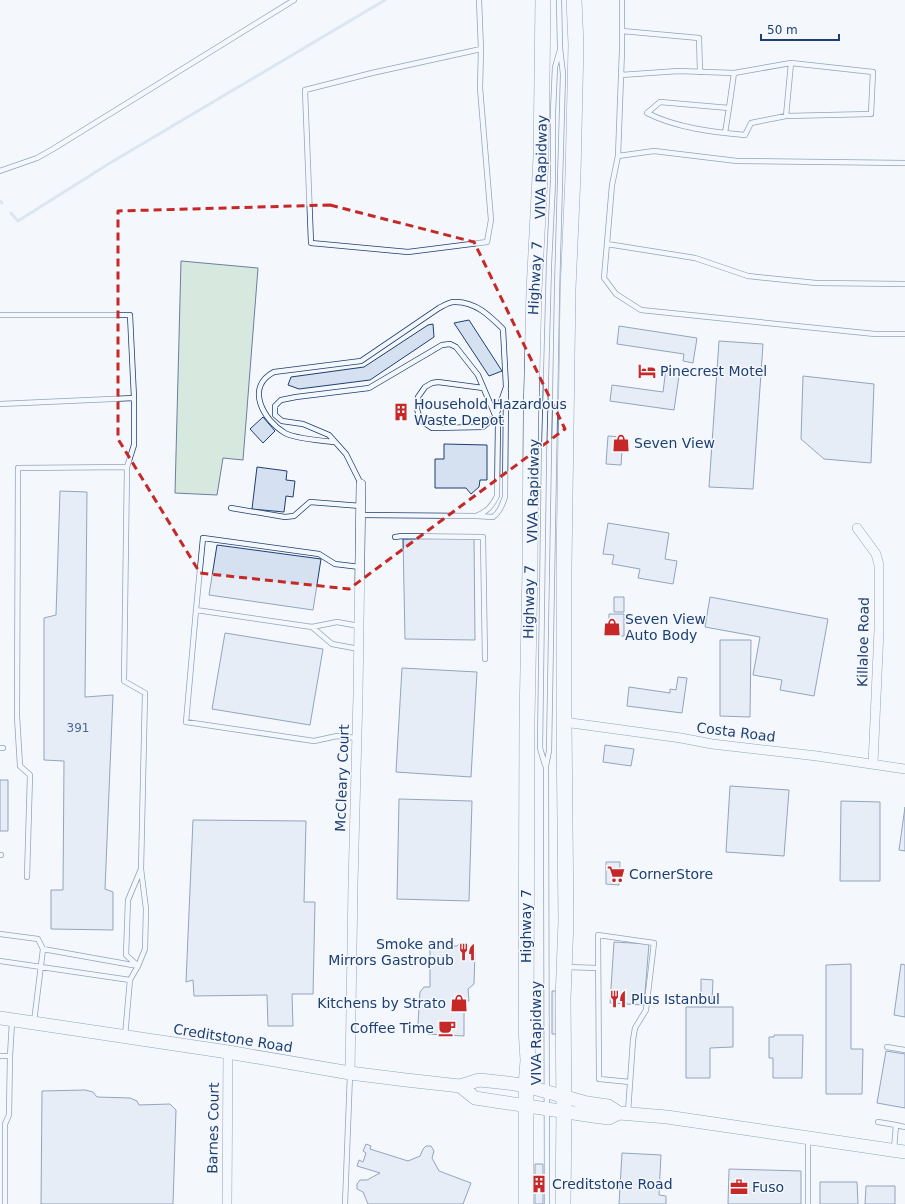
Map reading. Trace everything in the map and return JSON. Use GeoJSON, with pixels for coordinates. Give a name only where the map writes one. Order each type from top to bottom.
{"type":"FeatureCollection","features":[{"type":"Feature","properties":{"kind":"main road","name":"Highway 7"},"geometry":{"type":"LineString","coordinates":[[526,1204],[526,1086],[528,1060],[526,1028],[526,941],[531,415],[534,291],[541,157],[543,0]]}},
{"type":"Feature","properties":{"kind":"main road"},"geometry":{"type":"LineString","coordinates":[[563,1204],[563,999],[566,921],[564,552],[568,289],[573,176],[575,53],[574,0]]}},
{"type":"Feature","properties":{"kind":"street","name":"McCleary Court"},"geometry":{"type":"LineString","coordinates":[[350,1073],[361,484]]}},
{"type":"Feature","properties":{"kind":"street","name":"Killaloe Road"},"geometry":{"type":"LineString","coordinates":[[857,528],[876,554],[880,565],[879,630],[873,764]]}},
{"type":"Feature","properties":{"kind":"street","name":"Costa Road"},"geometry":{"type":"LineString","coordinates":[[564,722],[681,738],[712,744],[817,756],[905,769]]}},
{"type":"Feature","properties":{"kind":"street","name":"Creditstone Road"},"geometry":{"type":"LineString","coordinates":[[6,1019],[125,1038],[228,1052],[350,1073],[460,1086],[479,1080],[508,1083],[547,1092],[564,1104],[609,1118],[624,1113],[667,1117],[899,1151]]}},
{"type":"Feature","properties":{"kind":"street","name":"Barnes Court"},"geometry":{"type":"LineString","coordinates":[[227,1204],[228,1052]]}},
{"type":"Feature","properties":{"kind":"street","name":"Creditstone Road"},"geometry":{"type":"LineString","coordinates":[[460,1086],[475,1098],[548,1109],[564,1104]]}},
{"type":"Feature","properties":{"kind":"lane"},"geometry":{"type":"LineString","coordinates":[[0,171],[37,158],[54,149],[294,0]]}},
{"type":"Feature","properties":{"kind":"lane"},"geometry":{"type":"LineString","coordinates":[[479,0],[481,49],[480,88],[491,220],[487,242],[408,252],[311,243],[305,90],[372,73],[481,49]]}},
{"type":"Feature","properties":{"kind":"lane","name":"VIVA Rapidway"},"geometry":{"type":"LineString","coordinates":[[547,1204],[548,1109],[546,766],[549,751],[557,298],[563,74],[560,48],[559,0]]}},
{"type":"Feature","properties":{"kind":"lane"},"geometry":{"type":"LineString","coordinates":[[622,0],[618,156],[612,185],[604,278],[616,294],[641,310],[875,334],[905,334]]}},
{"type":"Feature","properties":{"kind":"lane"},"geometry":{"type":"LineString","coordinates":[[622,31],[699,38],[700,72]]}},
{"type":"Feature","properties":{"kind":"lane","name":"VIVA Rapidway"},"geometry":{"type":"LineString","coordinates":[[546,766],[540,748],[544,454],[549,264],[553,181],[555,67],[560,48]]}},
{"type":"Feature","properties":{"kind":"lane"},"geometry":{"type":"LineString","coordinates":[[621,75],[678,71],[734,73],[791,63],[873,72],[871,114],[786,116],[751,123],[745,134],[716,132],[662,120],[647,113],[660,102],[729,108]]}},
{"type":"Feature","properties":{"kind":"lane"},"geometry":{"type":"LineString","coordinates":[[786,116],[791,63]]}},
{"type":"Feature","properties":{"kind":"lane"},"geometry":{"type":"LineString","coordinates":[[726,133],[734,73]]}},
{"type":"Feature","properties":{"kind":"lane"},"geometry":{"type":"LineString","coordinates":[[618,156],[654,151],[737,161],[905,163]]}},
{"type":"Feature","properties":{"kind":"lane"},"geometry":{"type":"LineString","coordinates":[[607,244],[695,258],[748,276],[816,283],[905,284]]}},
{"type":"Feature","properties":{"kind":"lane"},"geometry":{"type":"LineString","coordinates":[[231,508],[286,517],[294,516],[310,502],[361,510],[492,517],[498,513],[505,497],[506,361],[503,330],[489,315],[470,304],[453,302],[439,308],[361,361],[274,372],[267,376],[261,384],[259,392],[260,403],[267,417],[286,434],[319,441],[334,442]]}},
{"type":"Feature","properties":{"kind":"lane"},"geometry":{"type":"LineString","coordinates":[[0,315],[130,315],[134,398],[134,445],[127,467],[124,681],[145,693],[141,869],[146,909],[145,949],[130,980],[125,1038]]}},
{"type":"Feature","properties":{"kind":"lane"},"geometry":{"type":"LineString","coordinates":[[361,484],[346,454],[329,435],[303,424],[282,421],[275,415],[276,406],[281,400],[296,396],[369,388],[442,345],[450,344],[456,347],[478,375],[498,422],[497,496],[489,509],[476,516]]}},
{"type":"Feature","properties":{"kind":"lane"},"geometry":{"type":"LineString","coordinates":[[483,388],[438,382],[432,383],[422,391],[418,397],[417,409],[419,416],[422,422],[432,428],[483,427],[496,416],[506,387]]}},
{"type":"Feature","properties":{"kind":"lane"},"geometry":{"type":"LineString","coordinates":[[0,404],[134,398]]}},
{"type":"Feature","properties":{"kind":"lane"},"geometry":{"type":"LineString","coordinates":[[27,877],[30,775],[20,766],[17,716],[18,468],[127,467]]}},
{"type":"Feature","properties":{"kind":"lane"},"geometry":{"type":"LineString","coordinates":[[395,537],[483,537],[485,659]]}},
{"type":"Feature","properties":{"kind":"lane"},"geometry":{"type":"LineString","coordinates":[[357,738],[337,736],[314,741],[186,722],[203,538],[319,554],[335,564],[360,567]]}},
{"type":"Feature","properties":{"kind":"lane"},"geometry":{"type":"LineString","coordinates":[[196,610],[312,627],[337,622],[359,626]]}},
{"type":"Feature","properties":{"kind":"lane"},"geometry":{"type":"LineString","coordinates":[[312,627],[332,644],[359,650]]}},
{"type":"Feature","properties":{"kind":"lane"},"geometry":{"type":"LineString","coordinates":[[138,966],[126,955],[128,900],[141,869]]}},
{"type":"Feature","properties":{"kind":"lane"},"geometry":{"type":"LineString","coordinates":[[0,934],[38,939],[43,949],[34,1024]]}},
{"type":"Feature","properties":{"kind":"lane"},"geometry":{"type":"LineString","coordinates":[[624,1113],[630,1082],[635,1028],[646,1010],[654,942],[598,935],[599,1079],[630,1082]]}},
{"type":"Feature","properties":{"kind":"lane"},"geometry":{"type":"LineString","coordinates":[[43,949],[138,966]]}},
{"type":"Feature","properties":{"kind":"lane"},"geometry":{"type":"LineString","coordinates":[[0,961],[130,980]]}},
{"type":"Feature","properties":{"kind":"lane"},"geometry":{"type":"LineString","coordinates":[[564,966],[598,968]]}},
{"type":"Feature","properties":{"kind":"lane"},"geometry":{"type":"LineString","coordinates":[[5,1204],[6,1124],[9,1115],[10,1056],[6,1019]]}},
{"type":"Feature","properties":{"kind":"lane"},"geometry":{"type":"LineString","coordinates":[[887,1047],[905,1050]]}},
{"type":"Feature","properties":{"kind":"lane"},"geometry":{"type":"LineString","coordinates":[[0,1056],[10,1056]]}},
{"type":"Feature","properties":{"kind":"lane"},"geometry":{"type":"LineString","coordinates":[[346,1204],[350,1073]]}},
{"type":"Feature","properties":{"kind":"lane"},"geometry":{"type":"LineString","coordinates":[[878,1122],[905,1126]]}},
{"type":"Feature","properties":{"kind":"lane"},"geometry":{"type":"LineString","coordinates":[[896,1125],[899,1151]]}},
{"type":"Feature","properties":{"kind":"lane"},"geometry":{"type":"LineString","coordinates":[[808,1138],[808,1204]]}},
{"type":"Feature","properties":{"kind":"highlighted area"},"geometry":{"type":"Polygon","coordinates":[[[330,205],[474,242],[565,429],[349,589],[200,573],[118,439],[118,211],[330,205]]]}},
{"type":"Feature","properties":{"kind":"shaded area"},"geometry":{"type":"Polygon","coordinates":[[[181,261],[258,268],[243,460],[223,458],[217,495],[175,493],[181,261]]]}},
{"type":"Feature","properties":{"kind":"building"},"geometry":{"type":"Polygon","coordinates":[[[469,320],[502,371],[489,376],[454,323],[469,320]]]}},
{"type":"Feature","properties":{"kind":"building"},"geometry":{"type":"Polygon","coordinates":[[[433,324],[434,337],[370,380],[299,389],[288,385],[291,377],[364,367],[428,325],[433,324]]]}},
{"type":"Feature","properties":{"kind":"building"},"geometry":{"type":"Polygon","coordinates":[[[619,326],[697,338],[693,363],[683,361],[684,354],[617,344],[619,326]]]}},
{"type":"Feature","properties":{"kind":"building"},"geometry":{"type":"Polygon","coordinates":[[[719,341],[763,344],[753,489],[709,487],[719,341]]]}},
{"type":"Feature","properties":{"kind":"building"},"geometry":{"type":"Polygon","coordinates":[[[666,368],[680,369],[674,410],[610,401],[612,385],[663,392],[666,368]]]}},
{"type":"Feature","properties":{"kind":"building"},"geometry":{"type":"Polygon","coordinates":[[[803,376],[874,384],[871,463],[824,459],[801,439],[803,376]]]}},
{"type":"Feature","properties":{"kind":"building","name":"Household Hazardous Waste Depot"},"geometry":{"type":"Polygon","coordinates":[[[397,405],[405,405],[405,419],[397,419],[397,405]]]}},
{"type":"Feature","properties":{"kind":"building"},"geometry":{"type":"Polygon","coordinates":[[[263,417],[275,431],[263,443],[250,429],[263,417]]]}},
{"type":"Feature","properties":{"kind":"building"},"geometry":{"type":"Polygon","coordinates":[[[608,436],[623,437],[621,465],[606,464],[608,436]]]}},
{"type":"Feature","properties":{"kind":"building"},"geometry":{"type":"Polygon","coordinates":[[[444,444],[487,445],[487,480],[480,480],[479,487],[471,494],[466,488],[435,488],[435,459],[444,459],[444,444]]]}},
{"type":"Feature","properties":{"kind":"building"},"geometry":{"type":"Polygon","coordinates":[[[257,467],[287,471],[286,480],[295,481],[293,497],[286,496],[284,512],[252,509],[257,467]]]}},
{"type":"Feature","properties":{"kind":"building"},"geometry":{"type":"Polygon","coordinates":[[[60,491],[87,492],[85,697],[113,695],[105,889],[113,892],[113,930],[51,929],[51,890],[63,890],[64,761],[44,760],[44,618],[56,615],[60,491]]]}},
{"type":"Feature","properties":{"kind":"building"},"geometry":{"type":"Polygon","coordinates":[[[608,523],[669,533],[665,559],[677,561],[673,584],[638,578],[640,569],[612,564],[614,555],[603,554],[608,523]]]}},
{"type":"Feature","properties":{"kind":"building"},"geometry":{"type":"Polygon","coordinates":[[[474,538],[475,640],[405,639],[403,539],[474,538]]]}},
{"type":"Feature","properties":{"kind":"building"},"geometry":{"type":"Polygon","coordinates":[[[217,545],[321,559],[313,610],[209,595],[217,545]]]}},
{"type":"Feature","properties":{"kind":"building"},"geometry":{"type":"Polygon","coordinates":[[[614,597],[624,597],[624,612],[614,612],[614,597]]]}},
{"type":"Feature","properties":{"kind":"building"},"geometry":{"type":"Polygon","coordinates":[[[710,597],[828,619],[814,696],[780,690],[782,680],[753,675],[760,637],[705,627],[710,597]]]}},
{"type":"Feature","properties":{"kind":"building"},"geometry":{"type":"Polygon","coordinates":[[[609,614],[624,614],[624,636],[609,636],[609,614]]]}},
{"type":"Feature","properties":{"kind":"building"},"geometry":{"type":"Polygon","coordinates":[[[225,633],[323,649],[310,725],[212,709],[225,633]]]}},
{"type":"Feature","properties":{"kind":"building"},"geometry":{"type":"Polygon","coordinates":[[[720,640],[751,640],[750,717],[720,716],[720,640]]]}},
{"type":"Feature","properties":{"kind":"building"},"geometry":{"type":"Polygon","coordinates":[[[402,668],[477,672],[471,777],[396,772],[402,668]]]}},
{"type":"Feature","properties":{"kind":"building"},"geometry":{"type":"Polygon","coordinates":[[[678,677],[687,678],[682,713],[627,706],[629,687],[670,693],[670,689],[676,690],[678,677]]]}},
{"type":"Feature","properties":{"kind":"building"},"geometry":{"type":"Polygon","coordinates":[[[605,745],[634,749],[631,766],[603,762],[605,745]]]}},
{"type":"Feature","properties":{"kind":"building"},"geometry":{"type":"Polygon","coordinates":[[[0,780],[8,780],[8,831],[0,831],[0,780]]]}},
{"type":"Feature","properties":{"kind":"building"},"geometry":{"type":"Polygon","coordinates":[[[730,786],[789,790],[784,856],[726,852],[730,786]]]}},
{"type":"Feature","properties":{"kind":"building"},"geometry":{"type":"Polygon","coordinates":[[[399,799],[472,801],[469,901],[397,899],[399,799]]]}},
{"type":"Feature","properties":{"kind":"building"},"geometry":{"type":"Polygon","coordinates":[[[841,801],[880,802],[880,881],[840,881],[841,801]]]}},
{"type":"Feature","properties":{"kind":"building"},"geometry":{"type":"Polygon","coordinates":[[[905,807],[905,851],[899,850],[905,807]]]}},
{"type":"Feature","properties":{"kind":"building"},"geometry":{"type":"Polygon","coordinates":[[[193,820],[306,821],[304,902],[315,902],[313,994],[292,994],[293,1026],[268,1026],[267,995],[194,996],[193,980],[186,982],[193,820]]]}},
{"type":"Feature","properties":{"kind":"building"},"geometry":{"type":"Polygon","coordinates":[[[606,862],[620,862],[619,885],[606,884],[606,862]]]}},
{"type":"Feature","properties":{"kind":"building"},"geometry":{"type":"Polygon","coordinates":[[[430,942],[441,942],[444,946],[457,946],[460,943],[466,943],[475,953],[474,984],[468,989],[469,1001],[464,1001],[464,1036],[428,1034],[418,1024],[420,992],[424,987],[430,987],[430,942]]]}},
{"type":"Feature","properties":{"kind":"building"},"geometry":{"type":"Polygon","coordinates":[[[614,942],[649,944],[644,1005],[610,1003],[614,942]]]}},
{"type":"Feature","properties":{"kind":"building"},"geometry":{"type":"Polygon","coordinates":[[[851,964],[851,1049],[863,1049],[862,1094],[826,1094],[826,965],[851,964]]]}},
{"type":"Feature","properties":{"kind":"building"},"geometry":{"type":"Polygon","coordinates":[[[901,964],[905,965],[905,1017],[894,1015],[901,964]]]}},
{"type":"Feature","properties":{"kind":"building"},"geometry":{"type":"Polygon","coordinates":[[[701,979],[713,980],[712,1002],[701,1002],[701,979]]]}},
{"type":"Feature","properties":{"kind":"building"},"geometry":{"type":"Polygon","coordinates":[[[552,991],[559,991],[559,1034],[552,1034],[552,991]]]}},
{"type":"Feature","properties":{"kind":"building"},"geometry":{"type":"Polygon","coordinates":[[[686,1007],[733,1007],[733,1047],[710,1048],[710,1078],[686,1078],[686,1007]]]}},
{"type":"Feature","properties":{"kind":"building"},"geometry":{"type":"Polygon","coordinates":[[[774,1035],[803,1035],[802,1078],[773,1078],[773,1058],[769,1058],[769,1037],[774,1037],[774,1035]]]}},
{"type":"Feature","properties":{"kind":"building"},"geometry":{"type":"Polygon","coordinates":[[[886,1051],[905,1054],[905,1108],[877,1103],[886,1051]]]}},
{"type":"Feature","properties":{"kind":"building"},"geometry":{"type":"Polygon","coordinates":[[[85,1090],[93,1092],[97,1097],[130,1098],[137,1101],[139,1105],[170,1104],[176,1110],[173,1204],[41,1204],[42,1091],[85,1090]]]}},
{"type":"Feature","properties":{"kind":"building"},"geometry":{"type":"Polygon","coordinates":[[[366,1144],[371,1146],[370,1149],[408,1161],[420,1156],[426,1146],[431,1146],[434,1151],[432,1158],[439,1171],[471,1183],[463,1204],[368,1204],[363,1192],[357,1189],[357,1184],[360,1180],[367,1180],[380,1173],[357,1166],[359,1160],[363,1162],[366,1153],[363,1151],[366,1144]]]}},
{"type":"Feature","properties":{"kind":"building"},"geometry":{"type":"Polygon","coordinates":[[[622,1153],[661,1155],[659,1195],[666,1196],[666,1204],[619,1204],[622,1153]]]}},
{"type":"Feature","properties":{"kind":"building","name":"Creditstone Road"},"geometry":{"type":"Polygon","coordinates":[[[535,1164],[543,1164],[543,1204],[535,1204],[535,1164]]]}},
{"type":"Feature","properties":{"kind":"building"},"geometry":{"type":"Polygon","coordinates":[[[729,1169],[801,1171],[801,1204],[728,1204],[729,1169]]]}},
{"type":"Feature","properties":{"kind":"building"},"geometry":{"type":"Polygon","coordinates":[[[820,1182],[857,1182],[858,1204],[820,1204],[820,1182]]]}},
{"type":"Feature","properties":{"kind":"building"},"geometry":{"type":"Polygon","coordinates":[[[866,1186],[895,1186],[895,1204],[865,1204],[866,1186]]]}},
{"type":"Feature","properties":{"kind":"waterway"},"geometry":{"type":"LineString","coordinates":[[11,213],[18,221],[110,163],[385,0]]}},
{"type":"Feature","properties":{"kind":"place","name":"Pinecrest Motel"},"geometry":{"type":"Point","coordinates":[647,371]}},
{"type":"Feature","properties":{"kind":"place","name":"Household Hazardous Waste Depot"},"geometry":{"type":"Point","coordinates":[401,412]}},
{"type":"Feature","properties":{"kind":"place","name":"Seven View"},"geometry":{"type":"Point","coordinates":[621,443]}},
{"type":"Feature","properties":{"kind":"place","name":"Seven View Auto Body"},"geometry":{"type":"Point","coordinates":[612,627]}},
{"type":"Feature","properties":{"kind":"place","name":"CornerStore"},"geometry":{"type":"Point","coordinates":[616,874]}},
{"type":"Feature","properties":{"kind":"place","name":"Smoke and Mirrors Gastropub"},"geometry":{"type":"Point","coordinates":[467,952]}},
{"type":"Feature","properties":{"kind":"place","name":"Plus Istanbul"},"geometry":{"type":"Point","coordinates":[618,999]}},
{"type":"Feature","properties":{"kind":"place","name":"Kitchens by Strato"},"geometry":{"type":"Point","coordinates":[459,1003]}},
{"type":"Feature","properties":{"kind":"place","name":"Coffee Time"},"geometry":{"type":"Point","coordinates":[447,1028]}},
{"type":"Feature","properties":{"kind":"place","name":"Creditstone Road"},"geometry":{"type":"Point","coordinates":[539,1184]}},
{"type":"Feature","properties":{"kind":"place","name":"Fuso"},"geometry":{"type":"Point","coordinates":[739,1187]}}]}
